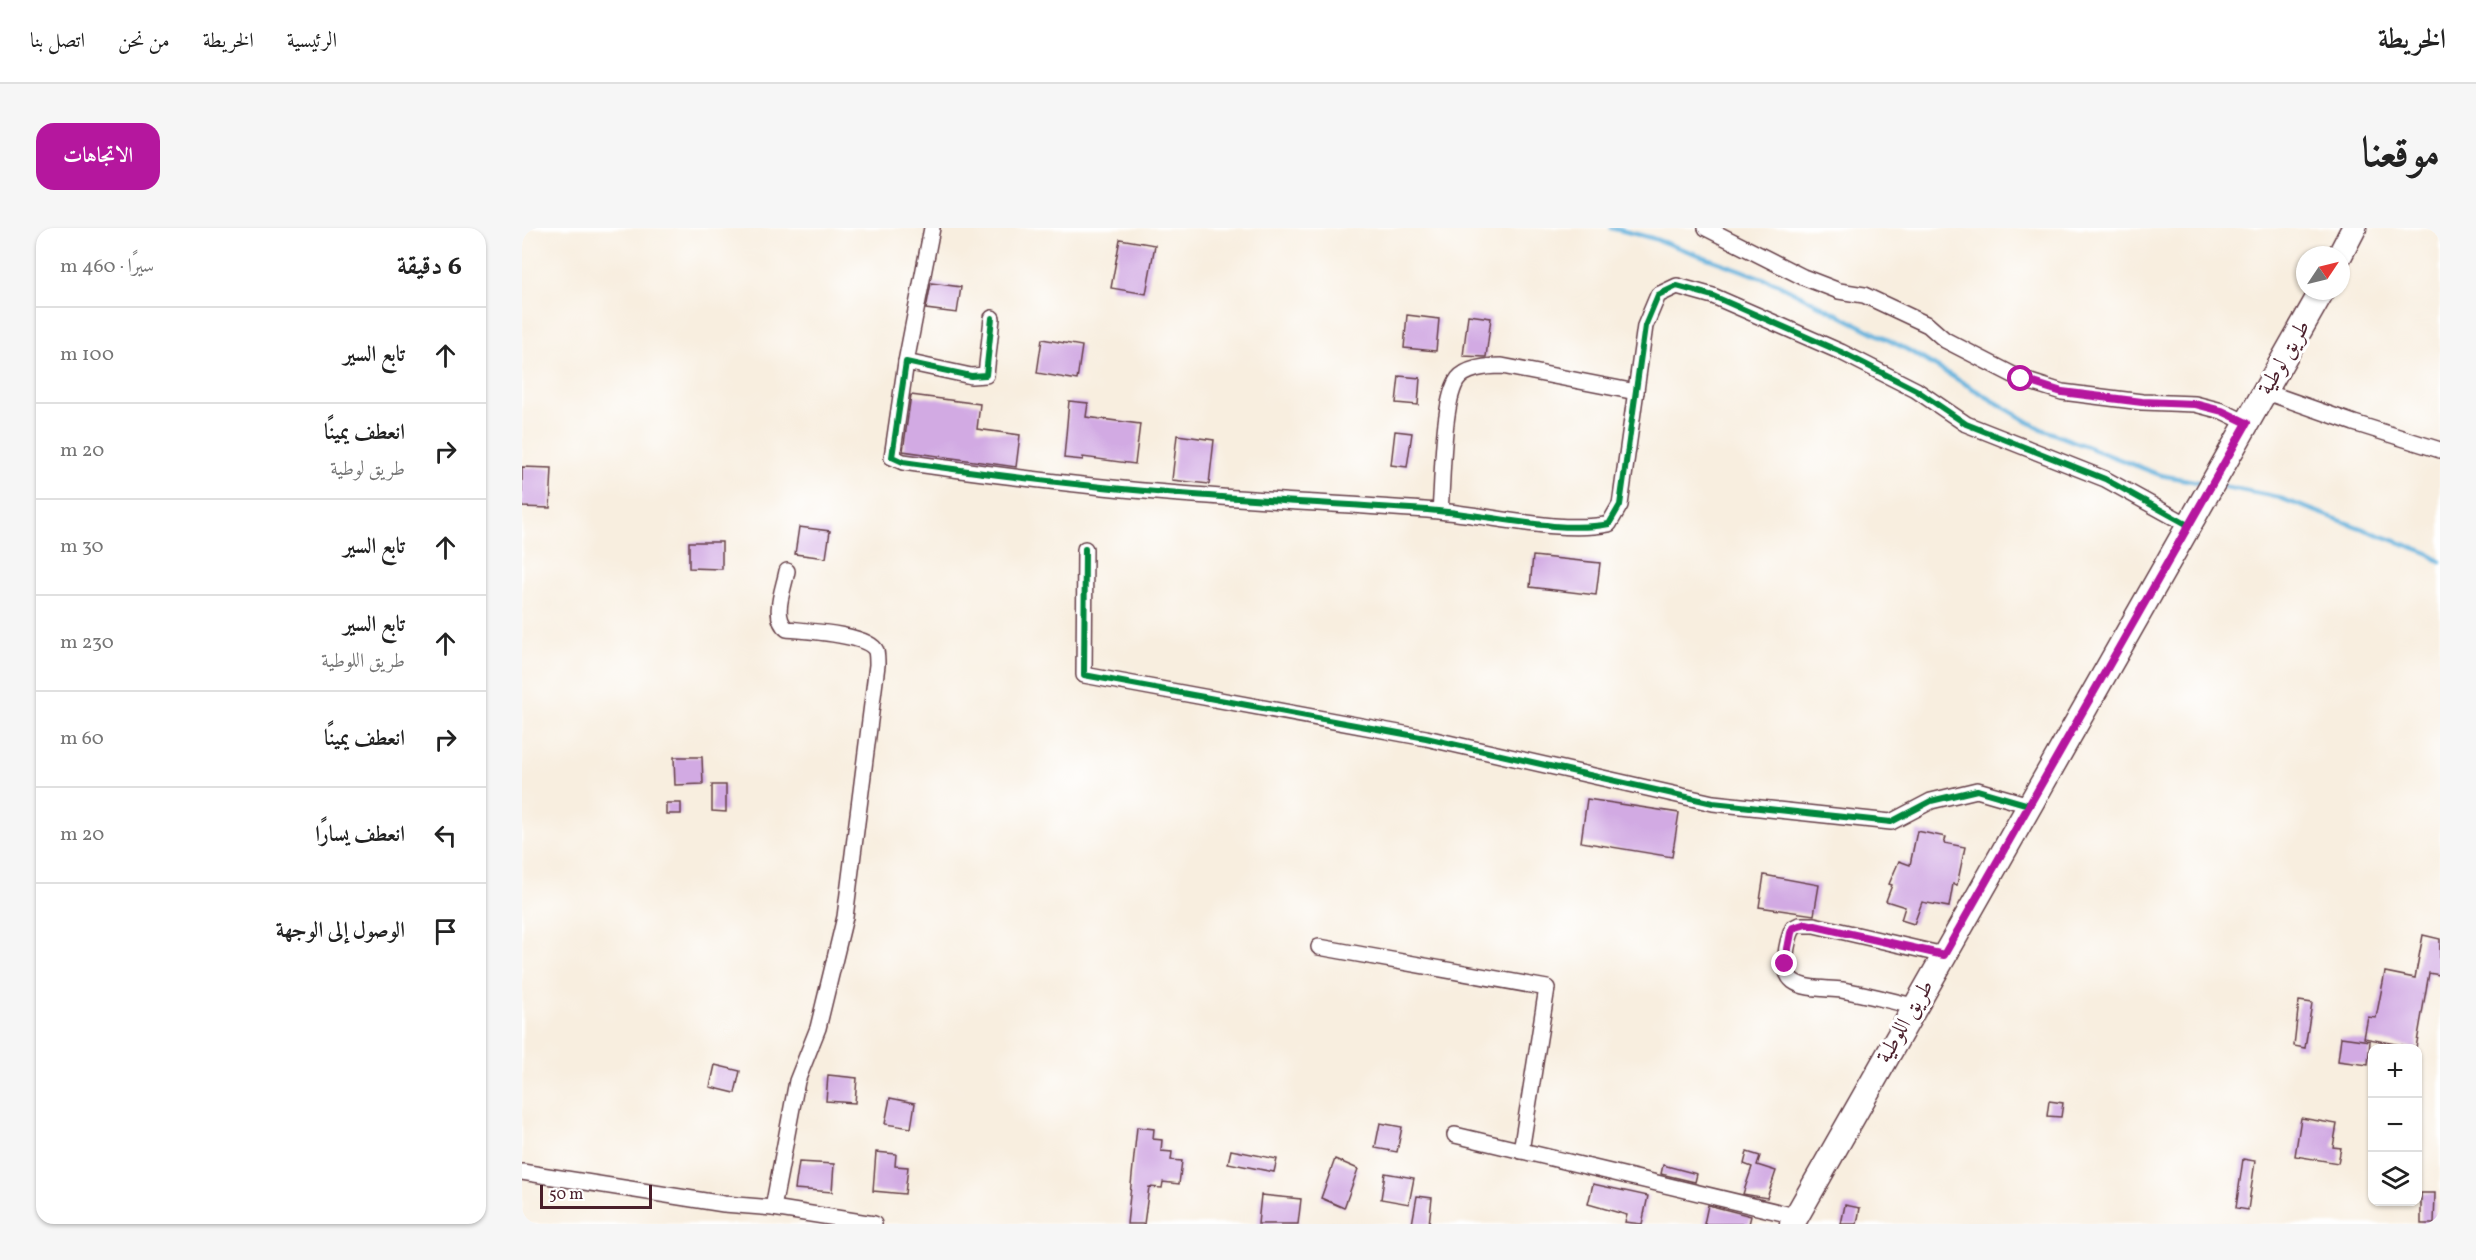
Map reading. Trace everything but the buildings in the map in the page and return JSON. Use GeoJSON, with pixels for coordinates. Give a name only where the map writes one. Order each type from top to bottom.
{"type":"FeatureCollection","features":[{"type":"Feature","properties":{"kind":"main road"},"geometry":{"type":"LineString","coordinates":[[2345,246],[2354,228]]}},
{"type":"Feature","properties":{"kind":"main road","name":"طريق لوطية"},"geometry":{"type":"LineString","coordinates":[[2193,516],[2317,300]]}},
{"type":"Feature","properties":{"kind":"main road","name":"طريق اللوطية"},"geometry":{"type":"LineString","coordinates":[[1794,1220],[2193,516]]}},
{"type":"Feature","properties":{"kind":"street"},"geometry":{"type":"LineString","coordinates":[[932,228],[906,362],[892,457],[903,462],[1011,477],[1155,492],[1440,511],[1592,528],[1609,524],[1620,505],[1645,326],[1658,295],[1677,286],[1713,296],[1841,352],[1916,390],[1966,424],[2193,516]]}},
{"type":"Feature","properties":{"kind":"street"},"geometry":{"type":"LineString","coordinates":[[1706,228],[1803,277],[1839,291],[1864,295],[1928,324],[1945,340],[2021,379],[2062,392],[2142,402],[2195,404],[2222,411],[2247,423]]}},
{"type":"Feature","properties":{"kind":"street"},"geometry":{"type":"LineString","coordinates":[[906,362],[971,376],[986,375],[992,318]]}},
{"type":"Feature","properties":{"kind":"street"},"geometry":{"type":"LineString","coordinates":[[1440,511],[1444,441],[1450,404],[1456,382],[1463,374],[1488,366],[1502,366],[1636,392]]}},
{"type":"Feature","properties":{"kind":"street"},"geometry":{"type":"LineString","coordinates":[[2266,392],[2440,450]]}},
{"type":"Feature","properties":{"kind":"street"},"geometry":{"type":"LineString","coordinates":[[1085,549],[1084,675],[1426,738],[1713,803],[1891,822],[1930,801],[1977,790],[2029,805]]}},
{"type":"Feature","properties":{"kind":"street"},"geometry":{"type":"LineString","coordinates":[[773,1208],[797,1081],[818,1028],[845,917],[877,665],[875,651],[867,642],[849,637],[787,629],[782,625],[778,618],[788,572]]}},
{"type":"Feature","properties":{"kind":"street"},"geometry":{"type":"LineString","coordinates":[[1914,1006],[1794,982],[1788,976],[1785,964],[1793,928],[1799,925],[1814,925],[1944,955]]}},
{"type":"Feature","properties":{"kind":"street"},"geometry":{"type":"LineString","coordinates":[[1319,947],[1547,988],[1521,1151]]}},
{"type":"Feature","properties":{"kind":"street"},"geometry":{"type":"LineString","coordinates":[[1455,1135],[1794,1220]]}},
{"type":"Feature","properties":{"kind":"street"},"geometry":{"type":"LineString","coordinates":[[522,1172],[724,1204],[773,1208],[874,1224]]}},
{"type":"Feature","properties":{"kind":"waterway"},"geometry":{"type":"LineString","coordinates":[[1611,228],[1652,238],[1776,283],[1908,350],[2039,428],[2160,475],[2204,483]]}},
{"type":"Feature","properties":{"kind":"waterway"},"geometry":{"type":"LineString","coordinates":[[2221,486],[2277,497],[2428,553],[2440,562]]}},
{"type":"Feature","properties":{"kind":"cycle path"},"geometry":{"type":"LineString","coordinates":[[992,318],[986,375],[971,376],[906,362],[892,457],[903,462],[1124,489],[1438,511],[1569,527],[1609,524],[1620,505],[1645,326],[1658,295],[1677,286],[1713,296],[1841,352],[1916,390],[1966,424],[2105,479],[2188,525]]}},
{"type":"Feature","properties":{"kind":"cycle path"},"geometry":{"type":"LineString","coordinates":[[1085,549],[1084,675],[1426,738],[1713,803],[1891,822],[1931,801],[1977,790],[2029,805]]}},
{"type":"Feature","properties":{"kind":"route"},"geometry":{"type":"LineString","coordinates":[[1785,964],[1793,928],[1806,924],[1944,955],[2247,423],[2222,411],[2195,404],[2142,402],[2062,392],[2021,379]]}}]}
